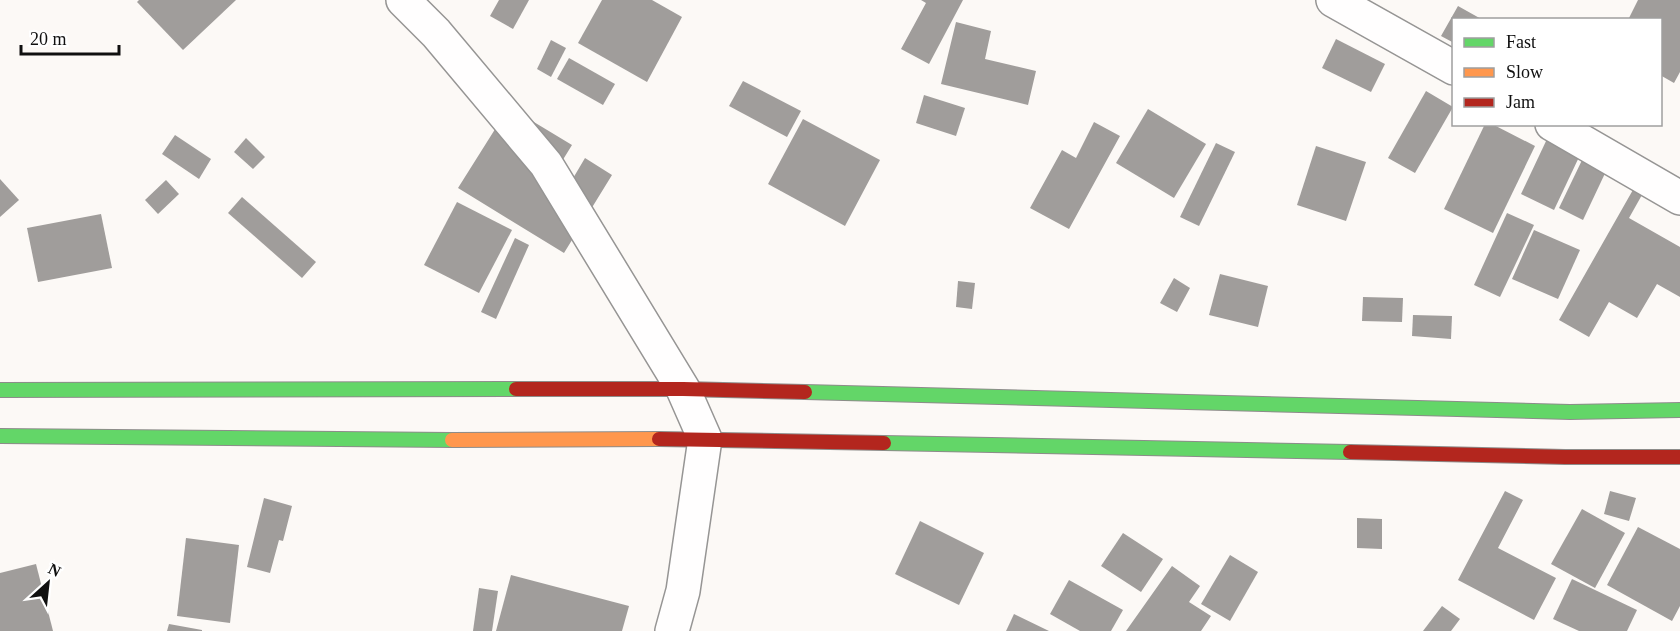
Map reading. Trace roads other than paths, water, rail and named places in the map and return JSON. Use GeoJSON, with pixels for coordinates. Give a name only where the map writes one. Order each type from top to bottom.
{"type":"FeatureCollection","features":[{"type":"Feature","properties":{"kind":"main road"},"geometry":{"type":"LineString","coordinates":[[0,390],[683,389],[1570,412],[1680,410]]}},
{"type":"Feature","properties":{"kind":"main road"},"geometry":{"type":"LineString","coordinates":[[0,436],[452,440],[705,439],[1565,457],[1680,457]]}},
{"type":"Feature","properties":{"kind":"street"},"geometry":{"type":"LineString","coordinates":[[403,0],[436,33],[546,164],[683,389],[705,439],[683,591],[672,631]]}},
{"type":"Feature","properties":{"kind":"street"},"geometry":{"type":"LineString","coordinates":[[1333,0],[1452,67]]}},
{"type":"Feature","properties":{"kind":"street"},"geometry":{"type":"LineString","coordinates":[[1555,126],[1680,198]]}}]}
